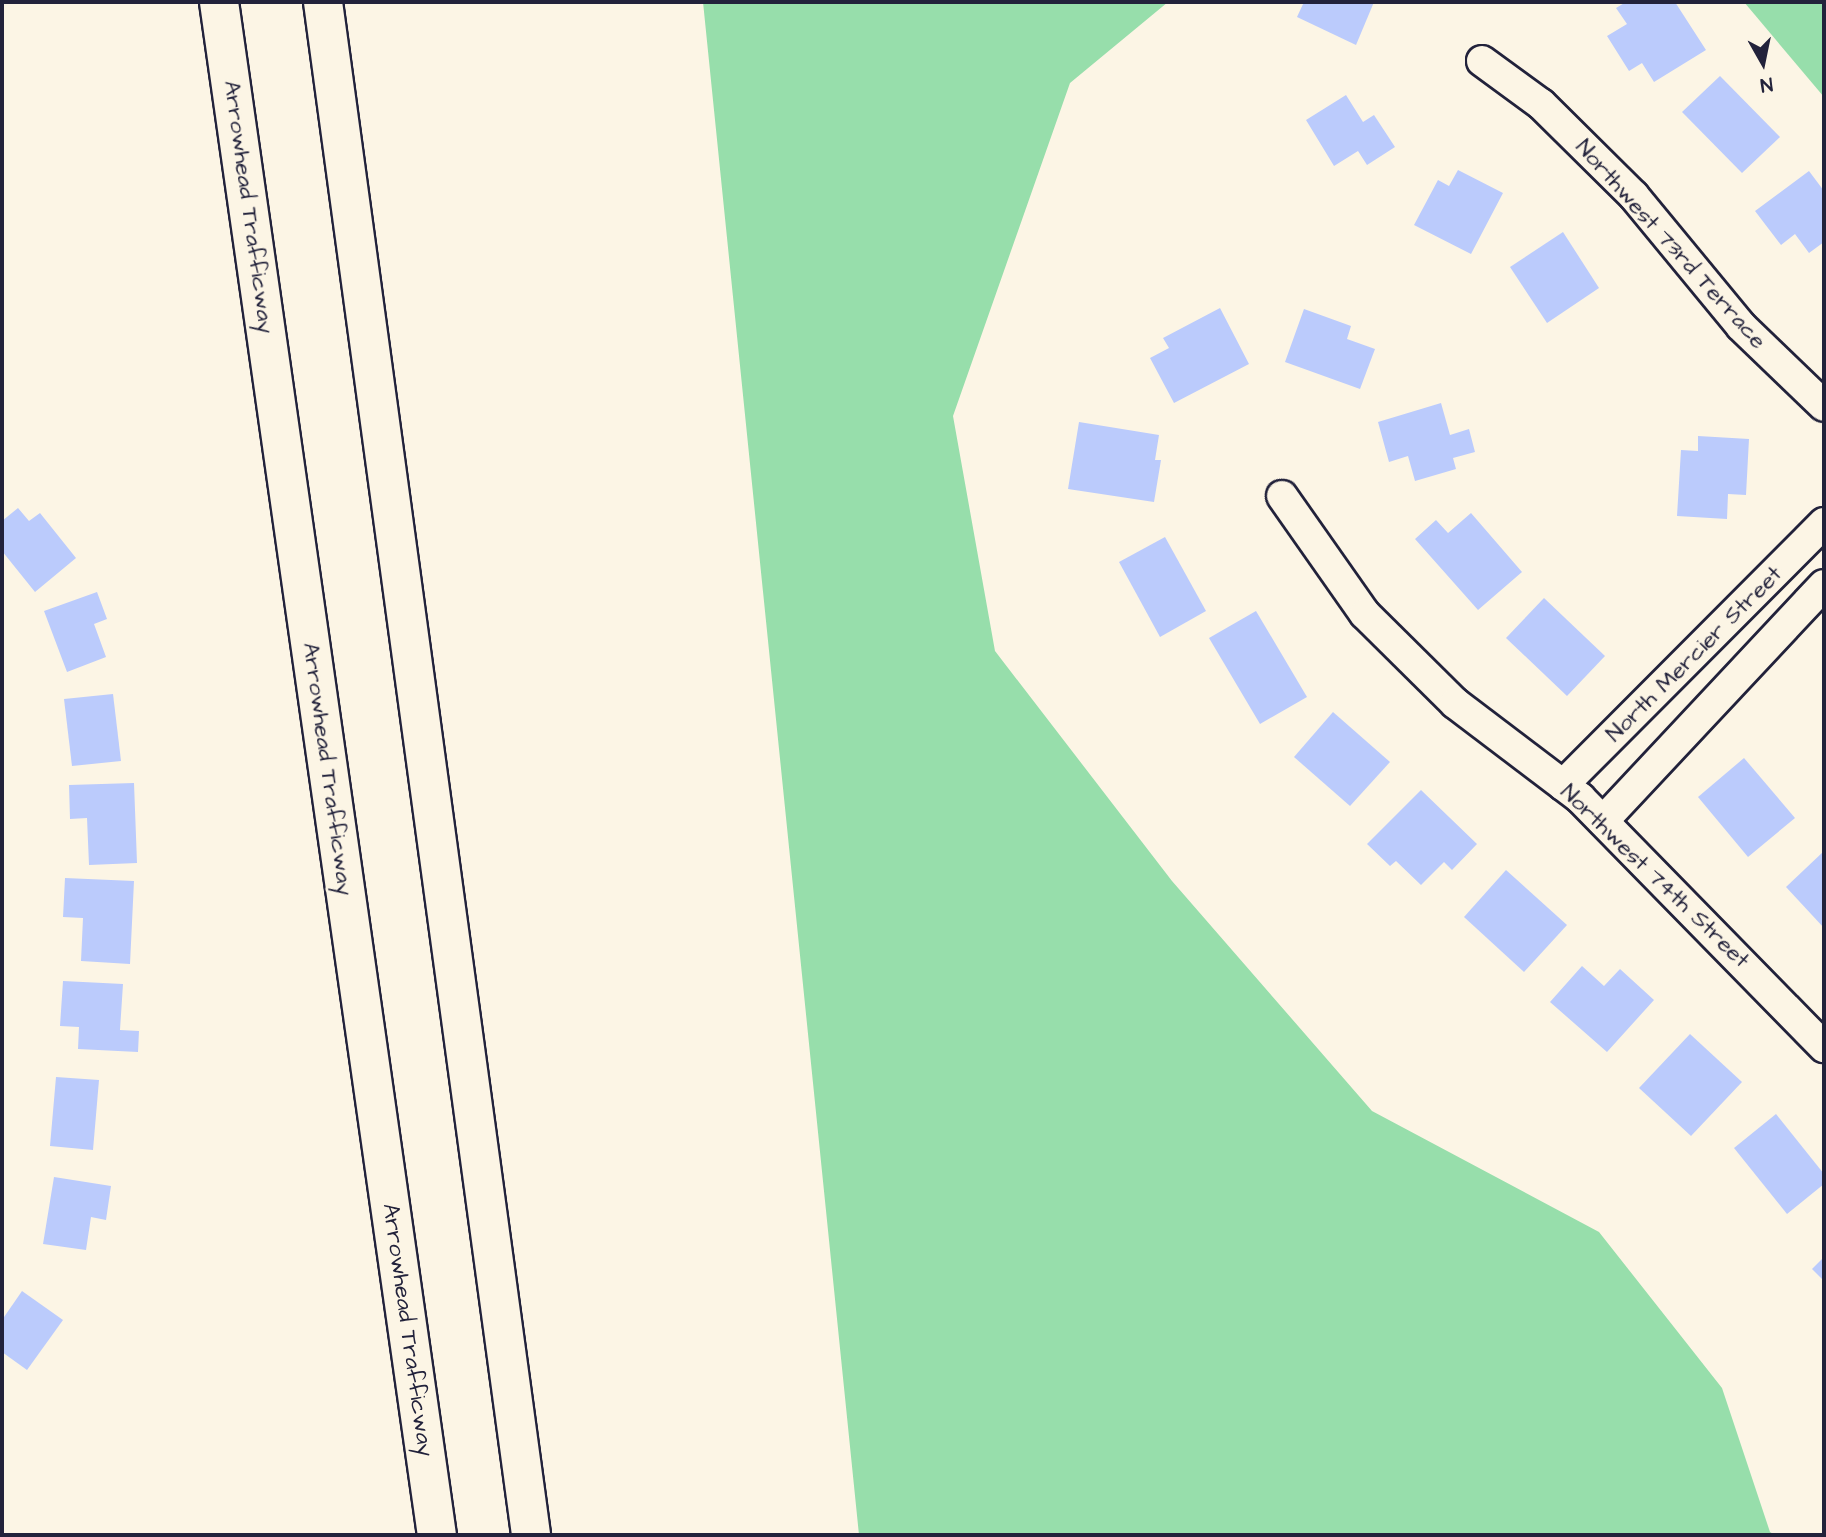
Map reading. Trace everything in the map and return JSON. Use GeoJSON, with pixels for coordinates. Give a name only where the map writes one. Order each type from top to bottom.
{"type":"FeatureCollection","features":[{"type":"Feature","properties":{"kind":"highway","name":"Arrowhead Trafficway"},"geometry":{"type":"LineString","coordinates":[[219,2],[438,1535]]}},
{"type":"Feature","properties":{"kind":"highway"},"geometry":{"type":"LineString","coordinates":[[323,2],[531,1535]]}},
{"type":"Feature","properties":{"kind":"street","name":"Northwest 73rd Terrace"},"geometry":{"type":"LineString","coordinates":[[1482,61],[1541,104],[1634,196],[1741,326],[1824,406]]}},
{"type":"Feature","properties":{"kind":"street","name":"Northwest 74th Street"},"geometry":{"type":"LineString","coordinates":[[1282,496],[1365,614],[1455,703],[1563,785],[1604,821],[1824,1047]]}},
{"type":"Feature","properties":{"kind":"street","name":"North Mercier Street"},"geometry":{"type":"LineString","coordinates":[[1563,785],[1824,523]]}},
{"type":"Feature","properties":{"kind":"street","name":"North Mercier Street"},"geometry":{"type":"LineString","coordinates":[[1604,821],[1824,585]]}},
{"type":"Feature","properties":{"kind":"green space"},"geometry":{"type":"Polygon","coordinates":[[[703,2],[1168,2],[1070,83],[953,416],[995,651],[1172,881],[1372,1111],[1599,1232],[1722,1388],[1770,1532],[1775,1535],[859,1535],[703,2]]]}},
{"type":"Feature","properties":{"kind":"green space"},"geometry":{"type":"Polygon","coordinates":[[[1744,2],[1824,2],[1824,97],[1744,2]]]}},
{"type":"Feature","properties":{"kind":"building"},"geometry":{"type":"Polygon","coordinates":[[[1304,2],[1374,2],[1356,45],[1297,17],[1304,2]]]}},
{"type":"Feature","properties":{"kind":"building"},"geometry":{"type":"Polygon","coordinates":[[[1626,2],[1675,2],[1706,50],[1654,82],[1642,63],[1629,71],[1607,36],[1627,24],[1616,8],[1626,2]]]}},
{"type":"Feature","properties":{"kind":"building"},"geometry":{"type":"Polygon","coordinates":[[[1720,76],[1780,137],[1742,173],[1682,112],[1720,76]]]}},
{"type":"Feature","properties":{"kind":"building"},"geometry":{"type":"Polygon","coordinates":[[[1346,95],[1363,122],[1374,115],[1395,147],[1367,165],[1358,151],[1334,166],[1306,120],[1346,95]]]}},
{"type":"Feature","properties":{"kind":"building"},"geometry":{"type":"Polygon","coordinates":[[[1458,170],[1503,193],[1471,254],[1414,225],[1438,180],[1449,186],[1458,170]]]}},
{"type":"Feature","properties":{"kind":"building"},"geometry":{"type":"Polygon","coordinates":[[[1809,171],[1824,191],[1824,242],[1809,253],[1795,234],[1781,245],[1755,211],[1809,171]]]}},
{"type":"Feature","properties":{"kind":"building"},"geometry":{"type":"Polygon","coordinates":[[[1563,232],[1599,288],[1547,323],[1510,267],[1563,232]]]}},
{"type":"Feature","properties":{"kind":"building"},"geometry":{"type":"Polygon","coordinates":[[[1220,308],[1249,364],[1174,403],[1150,358],[1169,348],[1163,338],[1220,308]]]}},
{"type":"Feature","properties":{"kind":"building"},"geometry":{"type":"Polygon","coordinates":[[[1304,309],[1351,326],[1347,339],[1375,349],[1360,389],[1285,362],[1304,309]]]}},
{"type":"Feature","properties":{"kind":"building"},"geometry":{"type":"Polygon","coordinates":[[[1441,403],[1450,435],[1469,429],[1475,452],[1453,458],[1456,469],[1415,481],[1408,456],[1389,462],[1378,422],[1441,403]]]}},
{"type":"Feature","properties":{"kind":"building"},"geometry":{"type":"Polygon","coordinates":[[[1079,422],[1159,435],[1155,460],[1161,460],[1154,502],[1068,489],[1079,422]]]}},
{"type":"Feature","properties":{"kind":"building"},"geometry":{"type":"Polygon","coordinates":[[[1698,436],[1749,439],[1746,495],[1728,494],[1727,519],[1677,516],[1681,450],[1698,451],[1698,436]]]}},
{"type":"Feature","properties":{"kind":"building"},"geometry":{"type":"Polygon","coordinates":[[[18,508],[29,521],[40,513],[76,558],[35,592],[2,551],[2,521],[18,508]]]}},
{"type":"Feature","properties":{"kind":"building"},"geometry":{"type":"Polygon","coordinates":[[[1471,513],[1522,572],[1478,610],[1415,539],[1436,520],[1448,533],[1471,513]]]}},
{"type":"Feature","properties":{"kind":"building"},"geometry":{"type":"Polygon","coordinates":[[[1165,537],[1206,611],[1160,637],[1119,562],[1165,537]]]}},
{"type":"Feature","properties":{"kind":"building"},"geometry":{"type":"Polygon","coordinates":[[[97,592],[107,619],[94,624],[106,657],[67,672],[44,611],[97,592]]]}},
{"type":"Feature","properties":{"kind":"building"},"geometry":{"type":"Polygon","coordinates":[[[1544,598],[1605,656],[1567,696],[1506,638],[1544,598]]]}},
{"type":"Feature","properties":{"kind":"building"},"geometry":{"type":"Polygon","coordinates":[[[1256,611],[1307,697],[1260,724],[1209,638],[1256,611]]]}},
{"type":"Feature","properties":{"kind":"building"},"geometry":{"type":"Polygon","coordinates":[[[113,694],[121,761],[72,766],[64,699],[113,694]]]}},
{"type":"Feature","properties":{"kind":"building"},"geometry":{"type":"Polygon","coordinates":[[[1333,712],[1390,762],[1350,806],[1294,757],[1333,712]]]}},
{"type":"Feature","properties":{"kind":"building"},"geometry":{"type":"Polygon","coordinates":[[[1744,758],[1795,818],[1748,857],[1698,797],[1744,758]]]}},
{"type":"Feature","properties":{"kind":"building"},"geometry":{"type":"Polygon","coordinates":[[[134,783],[137,863],[89,865],[87,818],[70,819],[69,785],[134,783]]]}},
{"type":"Feature","properties":{"kind":"building"},"geometry":{"type":"Polygon","coordinates":[[[1421,790],[1477,844],[1452,870],[1444,862],[1421,885],[1396,861],[1390,866],[1367,844],[1421,790]]]}},
{"type":"Feature","properties":{"kind":"building"},"geometry":{"type":"Polygon","coordinates":[[[1824,851],[1824,928],[1786,887],[1824,851]]]}},
{"type":"Feature","properties":{"kind":"building"},"geometry":{"type":"Polygon","coordinates":[[[1506,870],[1567,925],[1524,972],[1464,917],[1506,870]]]}},
{"type":"Feature","properties":{"kind":"building"},"geometry":{"type":"Polygon","coordinates":[[[65,878],[134,881],[130,964],[81,961],[83,918],[63,917],[65,878]]]}},
{"type":"Feature","properties":{"kind":"building"},"geometry":{"type":"Polygon","coordinates":[[[1582,966],[1604,986],[1620,969],[1654,1000],[1607,1052],[1550,1002],[1582,966]]]}},
{"type":"Feature","properties":{"kind":"building"},"geometry":{"type":"Polygon","coordinates":[[[63,981],[123,984],[120,1030],[139,1031],[138,1052],[78,1049],[79,1027],[60,1026],[63,981]]]}},
{"type":"Feature","properties":{"kind":"building"},"geometry":{"type":"Polygon","coordinates":[[[1690,1034],[1742,1082],[1691,1136],[1639,1088],[1690,1034]]]}},
{"type":"Feature","properties":{"kind":"building"},"geometry":{"type":"Polygon","coordinates":[[[56,1077],[99,1080],[93,1150],[50,1146],[56,1077]]]}},
{"type":"Feature","properties":{"kind":"building"},"geometry":{"type":"Polygon","coordinates":[[[1776,1114],[1824,1174],[1824,1184],[1787,1214],[1734,1148],[1776,1114]]]}},
{"type":"Feature","properties":{"kind":"building"},"geometry":{"type":"Polygon","coordinates":[[[54,1177],[111,1186],[106,1220],[91,1217],[86,1250],[43,1244],[54,1177]]]}},
{"type":"Feature","properties":{"kind":"building"},"geometry":{"type":"Polygon","coordinates":[[[1824,1257],[1824,1281],[1812,1269],[1824,1257]]]}},
{"type":"Feature","properties":{"kind":"building"},"geometry":{"type":"Polygon","coordinates":[[[22,1291],[63,1320],[27,1370],[2,1352],[2,1320],[22,1291]]]}}]}
